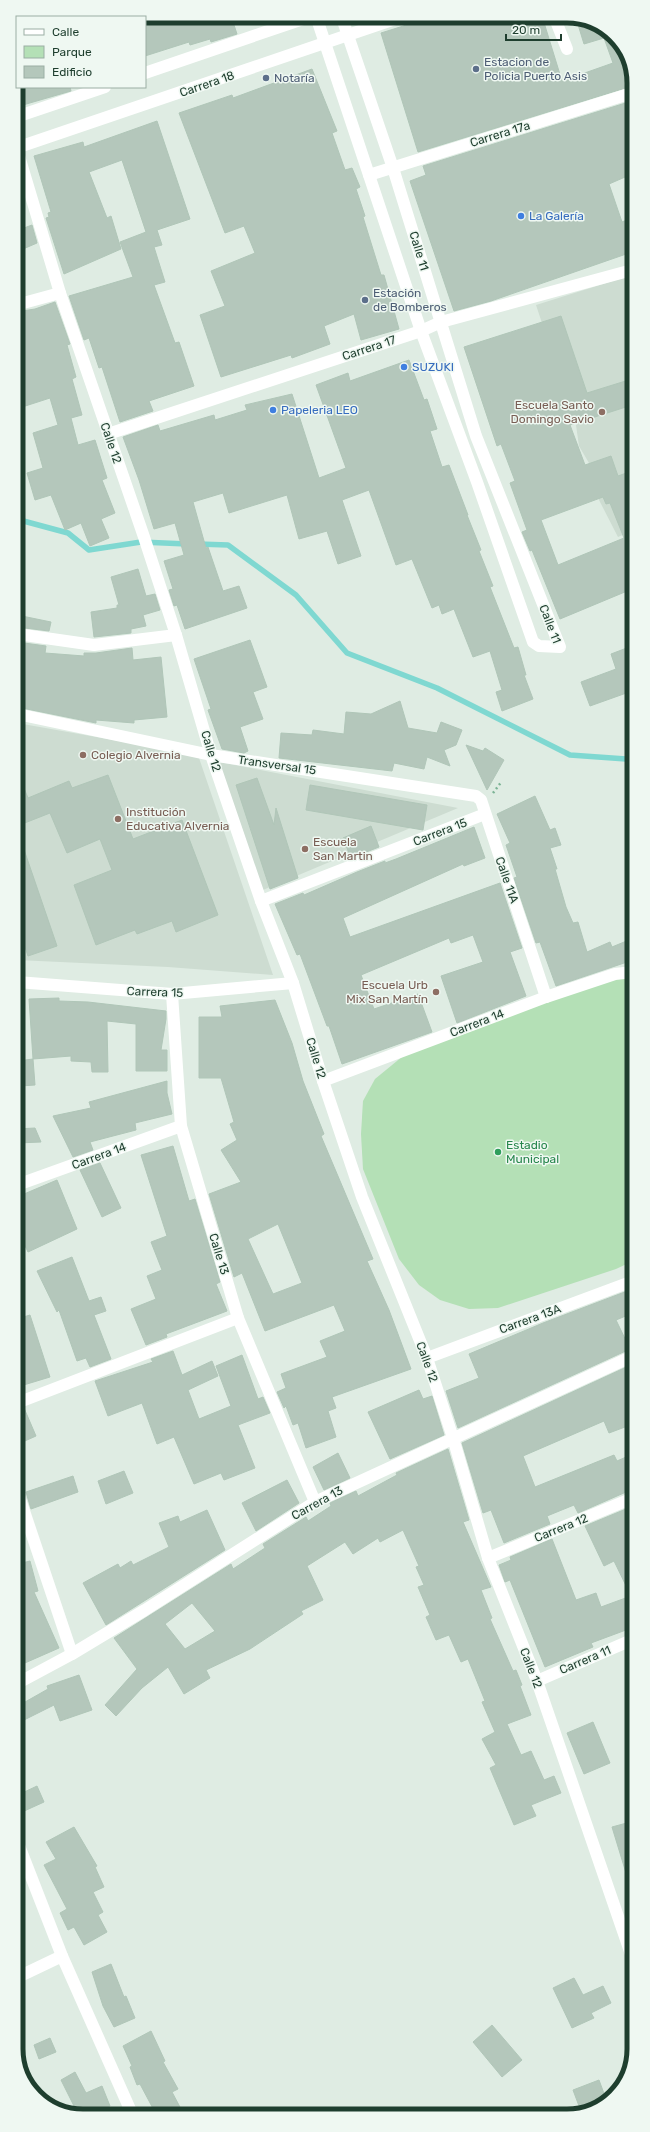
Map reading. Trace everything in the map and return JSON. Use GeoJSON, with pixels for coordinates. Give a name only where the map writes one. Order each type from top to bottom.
{"type":"FeatureCollection","features":[{"type":"Feature","properties":{"kind":"street"},"geometry":{"type":"LineString","coordinates":[[146,73],[291,23]]}},
{"type":"Feature","properties":{"kind":"street","name":"Calle 11"},"geometry":{"type":"LineString","coordinates":[[318,23],[420,331],[478,482],[533,642],[539,646],[560,647],[491,478],[476,436],[393,168],[343,23]]}},
{"type":"Feature","properties":{"kind":"street","name":"Carrera 18"},"geometry":{"type":"LineString","coordinates":[[23,146],[326,44],[384,23]]}},
{"type":"Feature","properties":{"kind":"street"},"geometry":{"type":"LineString","coordinates":[[557,23],[567,49]]}},
{"type":"Feature","properties":{"kind":"street"},"geometry":{"type":"LineString","coordinates":[[23,115],[102,88]]}},
{"type":"Feature","properties":{"kind":"street","name":"Carrera 17a"},"geometry":{"type":"LineString","coordinates":[[369,175],[627,95]]}},
{"type":"Feature","properties":{"kind":"street","name":"Calle 12"},"geometry":{"type":"LineString","coordinates":[[23,171],[60,293],[176,635],[211,755],[261,901],[294,983],[323,1081],[362,1197],[427,1358],[453,1438],[488,1558],[537,1681],[627,1943]]}},
{"type":"Feature","properties":{"kind":"street","name":"Carrera 17"},"geometry":{"type":"LineString","coordinates":[[108,434],[420,331],[441,322],[627,271]]}},
{"type":"Feature","properties":{"kind":"street"},"geometry":{"type":"LineString","coordinates":[[23,303],[60,293]]}},
{"type":"Feature","properties":{"kind":"street"},"geometry":{"type":"LineString","coordinates":[[462,441],[476,436]]}},
{"type":"Feature","properties":{"kind":"street"},"geometry":{"type":"LineString","coordinates":[[478,482],[491,478]]}},
{"type":"Feature","properties":{"kind":"street"},"geometry":{"type":"LineString","coordinates":[[23,635],[94,645],[176,635]]}},
{"type":"Feature","properties":{"kind":"street","name":"Transversal 15"},"geometry":{"type":"LineString","coordinates":[[23,715],[211,755],[444,789]]}},
{"type":"Feature","properties":{"kind":"street","name":"Calle 11A"},"geometry":{"type":"LineString","coordinates":[[444,789],[479,797],[546,997]]}},
{"type":"Feature","properties":{"kind":"street","name":"Carrera 15"},"geometry":{"type":"LineString","coordinates":[[261,901],[485,814]]}},
{"type":"Feature","properties":{"kind":"street","name":"Carrera 14"},"geometry":{"type":"LineString","coordinates":[[323,1081],[546,997],[615,974],[627,973]]}},
{"type":"Feature","properties":{"kind":"street","name":"Carrera 15"},"geometry":{"type":"LineString","coordinates":[[23,982],[172,994],[294,983]]}},
{"type":"Feature","properties":{"kind":"street","name":"Calle 13"},"geometry":{"type":"LineString","coordinates":[[172,994],[181,1126],[238,1318],[315,1502]]}},
{"type":"Feature","properties":{"kind":"street","name":"Carrera 14"},"geometry":{"type":"LineString","coordinates":[[23,1183],[181,1126]]}},
{"type":"Feature","properties":{"kind":"street","name":"Carrera 13A"},"geometry":{"type":"LineString","coordinates":[[427,1358],[627,1283]]}},
{"type":"Feature","properties":{"kind":"street"},"geometry":{"type":"LineString","coordinates":[[23,1401],[238,1318]]}},
{"type":"Feature","properties":{"kind":"street","name":"Carrera 13"},"geometry":{"type":"LineString","coordinates":[[23,1680],[72,1654],[145,1610],[315,1502],[627,1359]]}},
{"type":"Feature","properties":{"kind":"street","name":"Carrera 12"},"geometry":{"type":"LineString","coordinates":[[488,1558],[627,1500]]}},
{"type":"Feature","properties":{"kind":"street"},"geometry":{"type":"LineString","coordinates":[[23,1508],[72,1654]]}},
{"type":"Feature","properties":{"kind":"street","name":"Carrera 11"},"geometry":{"type":"LineString","coordinates":[[537,1681],[627,1642]]}},
{"type":"Feature","properties":{"kind":"street"},"geometry":{"type":"LineString","coordinates":[[23,1856],[62,1956],[127,2109]]}},
{"type":"Feature","properties":{"kind":"street"},"geometry":{"type":"LineString","coordinates":[[23,1976],[62,1956]]}},
{"type":"Feature","properties":{"kind":"shaded area","name":"Escuela Santo Domingo Savio"},"geometry":{"type":"Polygon","coordinates":[[[627,277],[627,533],[618,537],[598,498],[588,469],[589,463],[579,446],[576,425],[536,305],[627,277]]]}},
{"type":"Feature","properties":{"kind":"shaded area","name":"Institución Educativa Alvernia"},"geometry":{"type":"Polygon","coordinates":[[[23,724],[198,755],[273,975],[168,967],[23,960],[23,724]]]}},
{"type":"Feature","properties":{"kind":"shaded area","name":"Escuela San Martin"},"geometry":{"type":"Polygon","coordinates":[[[219,762],[458,808],[263,890],[219,762]]]}},
{"type":"Feature","properties":{"kind":"green space","name":"Estadio Municipal"},"geometry":{"type":"Polygon","coordinates":[[[627,976],[627,1264],[616,1269],[498,1308],[469,1309],[440,1300],[419,1285],[399,1259],[363,1169],[361,1134],[363,1101],[375,1079],[403,1056],[548,1001],[627,976]]]}},
{"type":"Feature","properties":{"kind":"building"},"geometry":{"type":"Polygon","coordinates":[[[146,23],[233,23],[237,34],[211,42],[210,39],[190,45],[189,42],[146,56],[146,23]]]}},
{"type":"Feature","properties":{"kind":"building","name":"Estacion de Policia Puerto Asis"},"geometry":{"type":"Polygon","coordinates":[[[413,23],[544,23],[562,81],[613,63],[604,38],[584,44],[578,24],[582,25],[603,35],[617,50],[625,68],[627,88],[418,152],[381,33],[413,23]]]}},
{"type":"Feature","properties":{"kind":"building"},"geometry":{"type":"Polygon","coordinates":[[[312,69],[337,131],[332,133],[345,170],[352,168],[360,187],[356,189],[365,216],[363,217],[381,275],[384,275],[399,329],[361,340],[354,314],[324,326],[330,344],[292,358],[291,355],[221,377],[200,315],[225,306],[211,271],[255,253],[244,226],[225,233],[179,113],[232,95],[233,98],[312,69]]]}},
{"type":"Feature","properties":{"kind":"building"},"geometry":{"type":"Polygon","coordinates":[[[23,88],[70,88],[71,91],[23,105],[23,88]]]}},
{"type":"Feature","properties":{"kind":"building","name":"La Galería"},"geometry":{"type":"Polygon","coordinates":[[[627,103],[627,176],[609,184],[622,222],[627,220],[627,254],[491,301],[454,311],[410,181],[426,175],[423,166],[627,103]]]}},
{"type":"Feature","properties":{"kind":"building"},"geometry":{"type":"Polygon","coordinates":[[[157,121],[190,219],[157,230],[162,245],[154,247],[165,282],[154,285],[175,343],[179,342],[194,386],[149,401],[153,411],[120,422],[102,367],[99,368],[89,338],[84,340],[69,296],[133,277],[120,242],[146,232],[122,160],[89,172],[107,218],[111,216],[121,249],[64,274],[46,218],[49,217],[48,213],[51,212],[34,156],[83,142],[84,147],[157,121]]]}},
{"type":"Feature","properties":{"kind":"building"},"geometry":{"type":"Polygon","coordinates":[[[32,225],[37,243],[23,249],[23,228],[32,225]]]}},
{"type":"Feature","properties":{"kind":"building"},"geometry":{"type":"Polygon","coordinates":[[[55,302],[70,344],[67,345],[76,377],[72,379],[82,415],[71,418],[78,445],[95,440],[107,478],[102,480],[115,513],[101,519],[109,538],[90,546],[81,523],[65,530],[51,495],[35,500],[27,473],[43,468],[33,433],[58,425],[50,398],[23,407],[23,311],[35,309],[55,302]]]}},
{"type":"Feature","properties":{"kind":"building"},"geometry":{"type":"Polygon","coordinates":[[[561,316],[587,393],[627,381],[627,407],[570,425],[585,465],[611,456],[618,476],[627,473],[627,591],[560,619],[532,550],[530,551],[522,532],[527,530],[510,483],[515,481],[501,444],[497,446],[464,347],[561,316]],[[603,497],[541,520],[558,565],[624,538],[610,503],[606,504],[603,497]]]}},
{"type":"Feature","properties":{"kind":"building"},"geometry":{"type":"Polygon","coordinates":[[[409,360],[424,400],[427,399],[437,429],[430,431],[442,467],[449,465],[481,550],[479,551],[493,586],[490,587],[514,648],[518,647],[526,675],[524,675],[533,699],[502,711],[496,692],[502,690],[490,651],[473,657],[454,609],[442,614],[439,605],[432,608],[412,559],[396,565],[369,490],[342,500],[361,556],[338,564],[327,531],[299,539],[287,495],[229,513],[223,493],[193,502],[206,548],[208,547],[223,591],[239,586],[247,608],[185,629],[177,605],[174,606],[169,590],[173,589],[164,561],[184,555],[175,523],[154,529],[139,480],[123,437],[158,425],[160,431],[214,415],[215,420],[247,410],[245,405],[292,394],[319,478],[346,468],[316,385],[348,373],[350,381],[409,360]]]}},
{"type":"Feature","properties":{"kind":"building"},"geometry":{"type":"Polygon","coordinates":[[[138,569],[146,596],[155,594],[160,610],[143,615],[146,626],[131,629],[131,633],[94,637],[91,612],[117,608],[117,605],[119,605],[111,577],[138,569]]]}},
{"type":"Feature","properties":{"kind":"building"},"geometry":{"type":"Polygon","coordinates":[[[23,616],[51,622],[49,631],[23,628],[23,616]]]}},
{"type":"Feature","properties":{"kind":"building"},"geometry":{"type":"Polygon","coordinates":[[[250,640],[267,687],[253,692],[263,719],[240,727],[248,751],[244,753],[222,749],[208,710],[211,709],[194,659],[250,640]]]}},
{"type":"Feature","properties":{"kind":"building"},"geometry":{"type":"Polygon","coordinates":[[[23,643],[46,646],[45,653],[84,656],[84,653],[96,653],[132,648],[133,660],[161,657],[167,717],[134,720],[134,723],[96,720],[96,723],[23,708],[23,643]]]}},
{"type":"Feature","properties":{"kind":"building"},"geometry":{"type":"Polygon","coordinates":[[[627,648],[627,693],[590,706],[581,682],[616,669],[611,654],[627,648]]]}},
{"type":"Feature","properties":{"kind":"building"},"geometry":{"type":"Polygon","coordinates":[[[400,701],[408,728],[437,733],[441,722],[462,730],[456,745],[444,750],[450,766],[427,757],[424,769],[394,763],[392,771],[279,758],[281,733],[312,735],[313,730],[344,734],[346,712],[371,714],[400,701]]]}},
{"type":"Feature","properties":{"kind":"building"},"geometry":{"type":"Polygon","coordinates":[[[466,745],[483,751],[485,748],[504,760],[487,790],[466,745]]]}},
{"type":"Feature","properties":{"kind":"building"},"geometry":{"type":"Polygon","coordinates":[[[108,775],[133,839],[182,820],[218,915],[176,932],[172,921],[137,934],[135,930],[96,945],[74,885],[112,870],[100,839],[67,853],[50,813],[23,824],[23,786],[28,798],[69,781],[72,788],[108,775]]]}},
{"type":"Feature","properties":{"kind":"building"},"geometry":{"type":"Polygon","coordinates":[[[257,778],[274,825],[276,808],[298,878],[270,889],[236,785],[257,778]]]}},
{"type":"Feature","properties":{"kind":"building"},"geometry":{"type":"Polygon","coordinates":[[[310,785],[427,805],[423,830],[306,810],[310,785]]]}},
{"type":"Feature","properties":{"kind":"building"},"geometry":{"type":"Polygon","coordinates":[[[535,796],[550,830],[555,828],[561,845],[550,848],[557,869],[555,869],[566,907],[573,923],[578,922],[587,952],[610,942],[612,947],[627,941],[627,962],[556,986],[540,942],[536,943],[514,878],[517,877],[506,845],[510,843],[497,814],[535,796]]]}},
{"type":"Feature","properties":{"kind":"building"},"geometry":{"type":"Polygon","coordinates":[[[371,826],[379,847],[351,858],[343,838],[371,826]]]}},
{"type":"Feature","properties":{"kind":"building"},"geometry":{"type":"Polygon","coordinates":[[[474,827],[485,858],[464,866],[463,864],[343,918],[350,937],[500,883],[522,948],[510,952],[526,996],[457,1023],[441,976],[483,962],[473,935],[451,943],[449,938],[361,975],[374,1009],[418,994],[432,1032],[342,1064],[329,1026],[327,1026],[300,954],[297,955],[275,904],[303,893],[304,895],[357,872],[385,861],[385,863],[396,859],[474,827]]]}},
{"type":"Feature","properties":{"kind":"building"},"geometry":{"type":"Polygon","coordinates":[[[23,847],[57,946],[28,956],[23,941],[23,847]]]}},
{"type":"Feature","properties":{"kind":"building"},"geometry":{"type":"Polygon","coordinates":[[[59,998],[59,1001],[88,1002],[166,1011],[161,1050],[167,1050],[167,1071],[136,1071],[136,1024],[107,1021],[108,1072],[92,1072],[91,1062],[71,1061],[71,1056],[33,1059],[29,999],[59,998]]]}},
{"type":"Feature","properties":{"kind":"building"},"geometry":{"type":"Polygon","coordinates":[[[275,1000],[292,1043],[303,1081],[324,1134],[321,1136],[373,1259],[367,1261],[389,1310],[411,1369],[332,1397],[336,1408],[328,1411],[336,1437],[306,1448],[298,1423],[293,1425],[286,1406],[284,1408],[277,1392],[286,1388],[281,1374],[327,1357],[320,1341],[345,1331],[334,1305],[265,1331],[242,1273],[234,1277],[209,1194],[241,1182],[221,1150],[237,1140],[230,1124],[234,1122],[221,1078],[199,1078],[199,1017],[222,1017],[220,1006],[275,1000]],[[278,1224],[248,1239],[273,1294],[302,1283],[278,1224]]]}},
{"type":"Feature","properties":{"kind":"building"},"geometry":{"type":"Polygon","coordinates":[[[33,1059],[35,1085],[23,1086],[23,1060],[33,1059]]]}},
{"type":"Feature","properties":{"kind":"building"},"geometry":{"type":"Polygon","coordinates":[[[167,1081],[167,1093],[172,1114],[135,1123],[136,1130],[90,1142],[93,1150],[73,1157],[53,1116],[91,1108],[89,1102],[167,1081]]]}},
{"type":"Feature","properties":{"kind":"building"},"geometry":{"type":"Polygon","coordinates":[[[35,1128],[41,1142],[23,1143],[23,1129],[35,1128]]]}},
{"type":"Feature","properties":{"kind":"building"},"geometry":{"type":"Polygon","coordinates":[[[173,1146],[189,1201],[195,1199],[220,1282],[216,1284],[227,1311],[166,1334],[167,1337],[146,1345],[131,1309],[156,1299],[147,1276],[162,1270],[151,1242],[167,1236],[141,1155],[173,1146]]]}},
{"type":"Feature","properties":{"kind":"building"},"geometry":{"type":"Polygon","coordinates":[[[100,1163],[121,1208],[102,1217],[80,1170],[100,1163]]]}},
{"type":"Feature","properties":{"kind":"building"},"geometry":{"type":"Polygon","coordinates":[[[57,1180],[77,1229],[28,1252],[23,1242],[23,1194],[57,1180]]]}},
{"type":"Feature","properties":{"kind":"building"},"geometry":{"type":"Polygon","coordinates":[[[72,1257],[89,1301],[101,1297],[106,1311],[94,1315],[111,1359],[90,1367],[86,1358],[77,1361],[59,1310],[57,1312],[37,1271],[72,1257]]]}},
{"type":"Feature","properties":{"kind":"building"},"geometry":{"type":"Polygon","coordinates":[[[627,1291],[627,1315],[616,1320],[627,1343],[627,1350],[458,1428],[446,1391],[479,1378],[469,1354],[543,1323],[627,1291]]]}},
{"type":"Feature","properties":{"kind":"building"},"geometry":{"type":"Polygon","coordinates":[[[30,1315],[50,1377],[23,1385],[23,1317],[30,1315]]]}},
{"type":"Feature","properties":{"kind":"building"},"geometry":{"type":"Polygon","coordinates":[[[173,1351],[182,1375],[212,1361],[218,1376],[188,1390],[199,1419],[231,1406],[216,1366],[242,1355],[258,1399],[263,1397],[270,1413],[238,1425],[255,1468],[224,1480],[221,1473],[194,1484],[174,1437],[157,1444],[142,1403],[108,1416],[95,1381],[153,1362],[151,1359],[173,1351]]]}},
{"type":"Feature","properties":{"kind":"building"},"geometry":{"type":"Polygon","coordinates":[[[627,1367],[627,1426],[609,1433],[604,1421],[523,1456],[535,1487],[614,1455],[617,1461],[627,1457],[627,1492],[578,1513],[574,1505],[547,1516],[550,1524],[504,1543],[491,1510],[483,1513],[462,1443],[627,1367]]]}},
{"type":"Feature","properties":{"kind":"building"},"geometry":{"type":"Polygon","coordinates":[[[419,1390],[423,1399],[432,1396],[444,1435],[390,1459],[368,1412],[419,1390]]]}},
{"type":"Feature","properties":{"kind":"building"},"geometry":{"type":"Polygon","coordinates":[[[23,1408],[36,1436],[23,1442],[23,1408]]]}},
{"type":"Feature","properties":{"kind":"building"},"geometry":{"type":"Polygon","coordinates":[[[448,1449],[469,1520],[463,1522],[491,1587],[481,1590],[492,1618],[490,1619],[513,1671],[516,1670],[522,1685],[520,1686],[531,1715],[507,1724],[521,1755],[531,1751],[544,1780],[554,1776],[561,1793],[531,1805],[536,1816],[514,1825],[490,1768],[496,1765],[482,1739],[495,1732],[482,1702],[485,1701],[468,1659],[461,1662],[449,1635],[436,1640],[426,1617],[430,1615],[418,1587],[424,1585],[416,1567],[419,1566],[403,1530],[380,1542],[378,1538],[353,1554],[345,1542],[307,1566],[323,1600],[301,1611],[303,1614],[250,1649],[206,1670],[210,1678],[184,1694],[168,1667],[142,1688],[116,1716],[105,1705],[137,1669],[114,1638],[231,1564],[233,1569],[265,1548],[263,1544],[306,1517],[308,1521],[331,1506],[330,1503],[356,1491],[358,1496],[397,1475],[396,1473],[448,1449]],[[192,1603],[165,1624],[185,1649],[215,1631],[192,1603]]]}},
{"type":"Feature","properties":{"kind":"building"},"geometry":{"type":"Polygon","coordinates":[[[338,1453],[350,1478],[324,1490],[313,1467],[338,1453]]]}},
{"type":"Feature","properties":{"kind":"building"},"geometry":{"type":"Polygon","coordinates":[[[124,1471],[133,1493],[106,1504],[98,1481],[124,1471]]]}},
{"type":"Feature","properties":{"kind":"building"},"geometry":{"type":"Polygon","coordinates":[[[73,1476],[78,1492],[31,1509],[26,1492],[73,1476]]]}},
{"type":"Feature","properties":{"kind":"building"},"geometry":{"type":"Polygon","coordinates":[[[287,1480],[299,1503],[256,1531],[242,1503],[287,1480]]]}},
{"type":"Feature","properties":{"kind":"building"},"geometry":{"type":"Polygon","coordinates":[[[626,1509],[627,1588],[614,1561],[604,1566],[585,1526],[626,1509]]]}},
{"type":"Feature","properties":{"kind":"building"},"geometry":{"type":"Polygon","coordinates":[[[207,1510],[225,1550],[106,1625],[83,1583],[118,1564],[120,1568],[131,1561],[133,1565],[169,1547],[159,1523],[178,1516],[180,1522],[207,1510]]]}},
{"type":"Feature","properties":{"kind":"building"},"geometry":{"type":"Polygon","coordinates":[[[552,1539],[576,1600],[596,1593],[601,1607],[627,1597],[627,1630],[591,1643],[593,1647],[545,1667],[510,1580],[505,1582],[499,1565],[511,1560],[510,1557],[552,1539]]]}},
{"type":"Feature","properties":{"kind":"building"},"geometry":{"type":"Polygon","coordinates":[[[30,1561],[38,1591],[34,1592],[59,1648],[23,1664],[23,1563],[30,1561]]]}},
{"type":"Feature","properties":{"kind":"building"},"geometry":{"type":"Polygon","coordinates":[[[79,1675],[92,1710],[60,1721],[54,1705],[23,1720],[23,1703],[48,1689],[47,1686],[79,1675]]]}},
{"type":"Feature","properties":{"kind":"building"},"geometry":{"type":"Polygon","coordinates":[[[593,1722],[610,1763],[584,1774],[567,1733],[593,1722]]]}},
{"type":"Feature","properties":{"kind":"building"},"geometry":{"type":"Polygon","coordinates":[[[37,1786],[44,1802],[23,1812],[23,1793],[37,1786]]]}},
{"type":"Feature","properties":{"kind":"building"},"geometry":{"type":"Polygon","coordinates":[[[627,1823],[627,1876],[612,1827],[627,1823]]]}},
{"type":"Feature","properties":{"kind":"building"},"geometry":{"type":"Polygon","coordinates":[[[74,1827],[97,1866],[95,1867],[104,1887],[93,1892],[103,1912],[98,1915],[107,1932],[84,1945],[74,1927],[68,1930],[60,1913],[67,1909],[44,1865],[56,1859],[46,1842],[74,1827]]]}},
{"type":"Feature","properties":{"kind":"building"},"geometry":{"type":"Polygon","coordinates":[[[111,1964],[124,1997],[126,1996],[135,2018],[114,2027],[103,2006],[92,1972],[111,1964]]]}},
{"type":"Feature","properties":{"kind":"building"},"geometry":{"type":"Polygon","coordinates":[[[574,1978],[583,1995],[603,1986],[611,2003],[591,2013],[594,2018],[572,2028],[553,1988],[574,1978]]]}},
{"type":"Feature","properties":{"kind":"building"},"geometry":{"type":"Polygon","coordinates":[[[492,2025],[522,2060],[502,2077],[473,2042],[492,2025]]]}},
{"type":"Feature","properties":{"kind":"building"},"geometry":{"type":"Polygon","coordinates":[[[151,2031],[165,2061],[163,2062],[178,2089],[172,2092],[181,2109],[153,2109],[140,2084],[137,2085],[130,2067],[132,2066],[123,2046],[151,2031]]]}},
{"type":"Feature","properties":{"kind":"building"},"geometry":{"type":"Polygon","coordinates":[[[50,2038],[56,2052],[39,2059],[34,2045],[50,2038]]]}},
{"type":"Feature","properties":{"kind":"building"},"geometry":{"type":"Polygon","coordinates":[[[75,2072],[86,2093],[102,2086],[110,2106],[103,2109],[75,2108],[61,2080],[75,2072]]]}},
{"type":"Feature","properties":{"kind":"building"},"geometry":{"type":"Polygon","coordinates":[[[599,2080],[605,2095],[593,2103],[579,2107],[573,2090],[599,2080]]]}},
{"type":"Feature","properties":{"kind":"waterway"},"geometry":{"type":"LineString","coordinates":[[23,521],[68,533],[89,550],[141,542],[187,544]]}},
{"type":"Feature","properties":{"kind":"waterway"},"geometry":{"type":"LineString","coordinates":[[198,544],[228,545],[296,595],[347,653],[437,688],[570,755],[627,759]]}},
{"type":"Feature","properties":{"kind":"place","name":"Estacion de Policia Puerto Asis"},"geometry":{"type":"Point","coordinates":[476,69]}},
{"type":"Feature","properties":{"kind":"place","name":"Notaría"},"geometry":{"type":"Point","coordinates":[266,78]}},
{"type":"Feature","properties":{"kind":"place","name":"La Galería"},"geometry":{"type":"Point","coordinates":[521,216]}},
{"type":"Feature","properties":{"kind":"place","name":"Estación de Bomberos"},"geometry":{"type":"Point","coordinates":[365,300]}},
{"type":"Feature","properties":{"kind":"place","name":"SUZUKI"},"geometry":{"type":"Point","coordinates":[404,367]}},
{"type":"Feature","properties":{"kind":"place","name":"Papeleria LEO"},"geometry":{"type":"Point","coordinates":[273,410]}},
{"type":"Feature","properties":{"kind":"place","name":"Escuela Santo Domingo Savio"},"geometry":{"type":"Point","coordinates":[602,412]}},
{"type":"Feature","properties":{"kind":"place","name":"Colegio Alvernia"},"geometry":{"type":"Point","coordinates":[83,755]}},
{"type":"Feature","properties":{"kind":"place","name":"Institución Educativa Alvernia"},"geometry":{"type":"Point","coordinates":[118,819]}},
{"type":"Feature","properties":{"kind":"place","name":"Escuela San Martin"},"geometry":{"type":"Point","coordinates":[305,849]}},
{"type":"Feature","properties":{"kind":"place","name":"Escuela Urb Mix San Martín"},"geometry":{"type":"Point","coordinates":[436,992]}},
{"type":"Feature","properties":{"kind":"place","name":"Estadio Municipal"},"geometry":{"type":"Point","coordinates":[498,1152]}}]}
